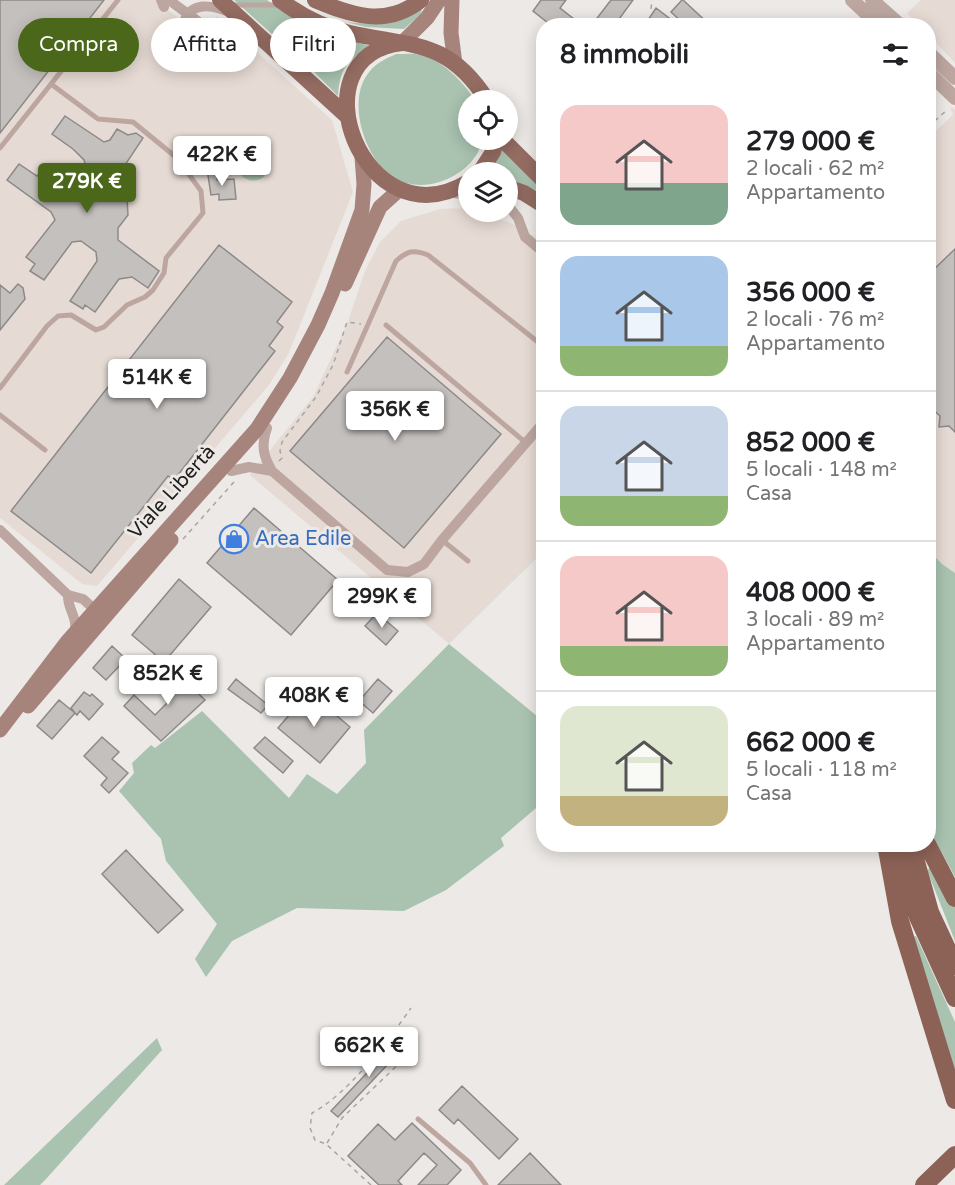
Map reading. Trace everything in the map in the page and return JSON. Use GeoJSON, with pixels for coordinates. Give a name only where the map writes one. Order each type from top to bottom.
{"type":"FeatureCollection","features":[{"type":"Feature","properties":{"kind":"highway"},"geometry":{"type":"LineString","coordinates":[[887,852],[900,921],[955,1100]]}},
{"type":"Feature","properties":{"kind":"highway"},"geometry":{"type":"LineString","coordinates":[[898,852],[918,916],[955,998]]}},
{"type":"Feature","properties":{"kind":"highway"},"geometry":{"type":"LineString","coordinates":[[913,852],[930,912],[955,966]]}},
{"type":"Feature","properties":{"kind":"highway"},"geometry":{"type":"LineString","coordinates":[[931,852],[955,898]]}},
{"type":"Feature","properties":{"kind":"highway"},"geometry":{"type":"LineString","coordinates":[[924,1185],[955,1155]]}},
{"type":"Feature","properties":{"kind":"main road"},"geometry":{"type":"LineString","coordinates":[[315,0],[351,15],[369,16],[400,12],[421,0]]}},
{"type":"Feature","properties":{"kind":"main road"},"geometry":{"type":"LineString","coordinates":[[439,0],[428,18],[402,43],[379,48],[361,62],[348,90],[348,117],[363,157],[380,178],[399,190],[430,193],[458,186]]}},
{"type":"Feature","properties":{"kind":"main road"},"geometry":{"type":"LineString","coordinates":[[452,0],[450,25],[455,64]]}},
{"type":"Feature","properties":{"kind":"main road"},"geometry":{"type":"LineString","coordinates":[[283,2],[307,17],[348,33],[433,50],[455,64],[480,90]]}},
{"type":"Feature","properties":{"kind":"main road"},"geometry":{"type":"LineString","coordinates":[[223,3],[240,18]]}},
{"type":"Feature","properties":{"kind":"main road"},"geometry":{"type":"LineString","coordinates":[[258,34],[348,117]]}},
{"type":"Feature","properties":{"kind":"main road"},"geometry":{"type":"LineString","coordinates":[[513,150],[536,173]]}},
{"type":"Feature","properties":{"kind":"main road","name":"Viale Libertà"},"geometry":{"type":"LineString","coordinates":[[100,623],[257,429],[281,393],[318,326],[359,218],[363,198],[363,157]]}},
{"type":"Feature","properties":{"kind":"main road","name":"Viale Libertà"},"geometry":{"type":"LineString","coordinates":[[0,730],[75,643],[100,623],[267,428],[295,386],[320,341],[374,218],[385,200],[399,190]]}},
{"type":"Feature","properties":{"kind":"main road"},"geometry":{"type":"LineString","coordinates":[[518,191],[536,201]]}},
{"type":"Feature","properties":{"kind":"main road"},"geometry":{"type":"LineString","coordinates":[[0,738],[75,643]]}},
{"type":"Feature","properties":{"kind":"street"},"geometry":{"type":"LineString","coordinates":[[852,0],[871,18]]}},
{"type":"Feature","properties":{"kind":"street"},"geometry":{"type":"LineString","coordinates":[[872,0],[892,18]]}},
{"type":"Feature","properties":{"kind":"street"},"geometry":{"type":"LineString","coordinates":[[165,2],[186,18],[195,8],[205,5],[216,7],[240,18]]}},
{"type":"Feature","properties":{"kind":"street"},"geometry":{"type":"LineString","coordinates":[[936,60],[955,78]]}},
{"type":"Feature","properties":{"kind":"street"},"geometry":{"type":"LineString","coordinates":[[936,82],[952,103]]}},
{"type":"Feature","properties":{"kind":"street"},"geometry":{"type":"LineString","coordinates":[[443,191],[458,193]]}},
{"type":"Feature","properties":{"kind":"street"},"geometry":{"type":"LineString","coordinates":[[518,218],[525,237],[536,246]]}},
{"type":"Feature","properties":{"kind":"street"},"geometry":{"type":"LineString","coordinates":[[267,428],[262,447],[264,457],[272,471],[387,570],[408,572],[424,564],[536,431]]}},
{"type":"Feature","properties":{"kind":"street"},"geometry":{"type":"LineString","coordinates":[[231,471],[249,467],[272,471]]}},
{"type":"Feature","properties":{"kind":"street"},"geometry":{"type":"LineString","coordinates":[[0,530],[68,595],[83,599],[100,623]]}},
{"type":"Feature","properties":{"kind":"street"},"geometry":{"type":"LineString","coordinates":[[68,595],[67,602],[76,623],[75,643]]}},
{"type":"Feature","properties":{"kind":"street"},"geometry":{"type":"LineString","coordinates":[[934,1185],[955,1166]]}},
{"type":"Feature","properties":{"kind":"lane"},"geometry":{"type":"LineString","coordinates":[[0,148],[117,0]]}},
{"type":"Feature","properties":{"kind":"lane"},"geometry":{"type":"LineString","coordinates":[[223,3],[283,2]]}},
{"type":"Feature","properties":{"kind":"lane"},"geometry":{"type":"LineString","coordinates":[[0,388],[47,326],[58,316],[70,315],[96,330],[104,327],[127,305],[145,297],[165,273],[166,258],[203,213],[201,191],[177,158],[133,122],[98,119],[51,84]]}},
{"type":"Feature","properties":{"kind":"lane"},"geometry":{"type":"LineString","coordinates":[[347,372],[396,261],[407,252],[418,251],[428,255],[536,340]]}},
{"type":"Feature","properties":{"kind":"lane"},"geometry":{"type":"LineString","coordinates":[[386,325],[526,443]]}},
{"type":"Feature","properties":{"kind":"lane"},"geometry":{"type":"LineString","coordinates":[[0,415],[45,450]]}},
{"type":"Feature","properties":{"kind":"lane"},"geometry":{"type":"LineString","coordinates":[[442,540],[468,561]]}},
{"type":"Feature","properties":{"kind":"lane"},"geometry":{"type":"LineString","coordinates":[[418,1119],[470,1163],[486,1185]]}},
{"type":"Feature","properties":{"kind":"path"},"geometry":{"type":"LineString","coordinates":[[651,9],[652,0]]}},
{"type":"Feature","properties":{"kind":"path"},"geometry":{"type":"LineString","coordinates":[[936,119],[952,103]]}},
{"type":"Feature","properties":{"kind":"path"},"geometry":{"type":"LineString","coordinates":[[143,523],[151,533]]}},
{"type":"Feature","properties":{"kind":"path"},"geometry":{"type":"LineString","coordinates":[[371,1185],[326,1144],[315,1140],[310,1128],[312,1113],[327,1105],[340,1093],[394,1032],[411,1008]]}},
{"type":"Feature","properties":{"kind":"path"},"geometry":{"type":"LineString","coordinates":[[326,1144],[342,1118],[405,1058]]}},
{"type":"Feature","properties":{"kind":"shaded area"},"geometry":{"type":"Polygon","coordinates":[[[0,0],[155,0],[179,18],[151,18],[151,72],[258,72],[258,53],[270,64],[270,72],[279,72],[332,120],[353,192],[289,353],[269,385],[97,586],[82,584],[0,518],[0,0]]]}},
{"type":"Feature","properties":{"kind":"shaded area"},"geometry":{"type":"Polygon","coordinates":[[[921,0],[955,0],[955,63],[936,43],[936,18],[912,18],[907,13],[921,0]]]}},
{"type":"Feature","properties":{"kind":"shaded area"},"geometry":{"type":"Polygon","coordinates":[[[950,107],[955,109],[955,573],[936,557],[936,131],[953,115],[950,107]]]}},
{"type":"Feature","properties":{"kind":"shaded area"},"geometry":{"type":"Polygon","coordinates":[[[458,208],[458,222],[508,222],[536,237],[536,559],[449,644],[250,475],[313,397],[347,324],[365,271],[380,242],[401,221],[440,209],[458,208]]]}},
{"type":"Feature","properties":{"kind":"green space"},"geometry":{"type":"Polygon","coordinates":[[[234,0],[267,0],[296,18],[270,18],[270,32],[258,22],[258,18],[254,18],[234,0]]]}},
{"type":"Feature","properties":{"kind":"green space"},"geometry":{"type":"Polygon","coordinates":[[[422,8],[421,14],[404,29],[366,27],[356,23],[368,24],[422,8]]]}},
{"type":"Feature","properties":{"kind":"green space"},"geometry":{"type":"Polygon","coordinates":[[[356,42],[370,46],[356,56],[356,42]]]}},
{"type":"Feature","properties":{"kind":"green space"},"geometry":{"type":"Polygon","coordinates":[[[396,54],[417,54],[437,62],[468,90],[458,90],[458,150],[479,150],[471,162],[458,162],[458,173],[455,175],[433,184],[409,184],[394,178],[375,158],[362,130],[359,100],[361,87],[367,75],[384,60],[396,54]]]}},
{"type":"Feature","properties":{"kind":"green space"},"geometry":{"type":"Polygon","coordinates":[[[314,72],[343,72],[338,96],[314,72]]]}},
{"type":"Feature","properties":{"kind":"green space"},"geometry":{"type":"Polygon","coordinates":[[[226,137],[267,162],[265,176],[253,181],[243,177],[235,164],[226,137]]]}},
{"type":"Feature","properties":{"kind":"green space"},"geometry":{"type":"Polygon","coordinates":[[[501,150],[504,150],[515,162],[494,162],[501,150]]]}},
{"type":"Feature","properties":{"kind":"green space"},"geometry":{"type":"Polygon","coordinates":[[[518,165],[536,184],[536,191],[518,183],[518,165]]]}},
{"type":"Feature","properties":{"kind":"green space"},"geometry":{"type":"Polygon","coordinates":[[[936,558],[955,573],[955,877],[936,842],[936,558]]]}},
{"type":"Feature","properties":{"kind":"green space"},"geometry":{"type":"Polygon","coordinates":[[[449,644],[536,715],[536,808],[501,838],[504,846],[446,890],[404,911],[297,908],[232,941],[206,977],[195,959],[217,924],[166,861],[161,839],[119,791],[134,773],[132,763],[151,745],[155,748],[202,711],[289,798],[307,774],[337,794],[366,763],[364,730],[449,644]]]}},
{"type":"Feature","properties":{"kind":"green space"},"geometry":{"type":"Polygon","coordinates":[[[931,867],[955,907],[955,941],[927,870],[931,867]]]}},
{"type":"Feature","properties":{"kind":"green space"},"geometry":{"type":"Polygon","coordinates":[[[916,936],[955,1022],[955,1082],[912,937],[916,936]]]}},
{"type":"Feature","properties":{"kind":"green space"},"geometry":{"type":"Polygon","coordinates":[[[157,1038],[162,1050],[40,1185],[4,1185],[157,1038]]]}},
{"type":"Feature","properties":{"kind":"building"},"geometry":{"type":"Polygon","coordinates":[[[0,0],[104,0],[90,18],[18,18],[18,72],[48,72],[0,133],[0,0]]]}},
{"type":"Feature","properties":{"kind":"building"},"geometry":{"type":"Polygon","coordinates":[[[541,0],[566,0],[560,8],[573,18],[542,18],[533,11],[541,0]]]}},
{"type":"Feature","properties":{"kind":"building"},"geometry":{"type":"Polygon","coordinates":[[[611,0],[633,0],[620,18],[597,18],[611,0]]]}},
{"type":"Feature","properties":{"kind":"building"},"geometry":{"type":"Polygon","coordinates":[[[683,0],[702,18],[677,18],[671,12],[683,0]]]}},
{"type":"Feature","properties":{"kind":"building"},"geometry":{"type":"Polygon","coordinates":[[[656,8],[669,18],[649,18],[656,8]]]}},
{"type":"Feature","properties":{"kind":"building"},"geometry":{"type":"Polygon","coordinates":[[[65,116],[104,142],[110,140],[117,129],[128,135],[136,133],[143,138],[113,183],[116,191],[127,198],[128,215],[118,228],[118,240],[159,271],[148,288],[132,277],[119,279],[95,312],[85,305],[83,309],[70,301],[97,261],[96,252],[81,241],[72,242],[44,280],[30,271],[35,264],[26,257],[55,220],[51,212],[7,180],[19,164],[37,176],[41,172],[65,191],[73,190],[87,170],[84,160],[52,134],[65,116]]]}},
{"type":"Feature","properties":{"kind":"building"},"geometry":{"type":"Polygon","coordinates":[[[207,169],[217,172],[217,180],[234,179],[236,199],[219,200],[219,194],[211,195],[207,169]]]}},
{"type":"Feature","properties":{"kind":"building"},"geometry":{"type":"Polygon","coordinates":[[[219,245],[292,302],[277,322],[283,327],[269,346],[275,351],[174,480],[168,476],[91,573],[11,511],[219,245]]]}},
{"type":"Feature","properties":{"kind":"building"},"geometry":{"type":"Polygon","coordinates":[[[955,249],[955,432],[949,426],[939,427],[940,416],[936,412],[936,267],[955,249]]]}},
{"type":"Feature","properties":{"kind":"building"},"geometry":{"type":"Polygon","coordinates":[[[18,284],[23,288],[25,299],[0,330],[0,285],[10,293],[18,284]]]}},
{"type":"Feature","properties":{"kind":"building"},"geometry":{"type":"Polygon","coordinates":[[[387,337],[501,434],[404,548],[290,451],[387,337]]]}},
{"type":"Feature","properties":{"kind":"building"},"geometry":{"type":"Polygon","coordinates":[[[254,508],[338,580],[291,635],[207,563],[254,508]]]}},
{"type":"Feature","properties":{"kind":"building"},"geometry":{"type":"Polygon","coordinates":[[[179,579],[211,607],[164,662],[132,635],[179,579]]]}},
{"type":"Feature","properties":{"kind":"building"},"geometry":{"type":"Polygon","coordinates":[[[377,613],[398,631],[386,645],[365,626],[377,613]]]}},
{"type":"Feature","properties":{"kind":"building"},"geometry":{"type":"Polygon","coordinates":[[[112,646],[126,659],[106,680],[93,668],[112,646]]]}},
{"type":"Feature","properties":{"kind":"building"},"geometry":{"type":"Polygon","coordinates":[[[173,669],[205,700],[161,741],[124,706],[134,695],[155,715],[172,698],[158,685],[173,669]]]}},
{"type":"Feature","properties":{"kind":"building"},"geometry":{"type":"Polygon","coordinates":[[[236,679],[268,705],[261,713],[228,689],[236,679]]]}},
{"type":"Feature","properties":{"kind":"building"},"geometry":{"type":"Polygon","coordinates":[[[378,679],[392,691],[373,713],[359,701],[378,679]]]}},
{"type":"Feature","properties":{"kind":"building"},"geometry":{"type":"Polygon","coordinates":[[[84,692],[90,696],[92,694],[103,704],[89,720],[80,711],[77,715],[71,708],[84,692]]]}},
{"type":"Feature","properties":{"kind":"building"},"geometry":{"type":"Polygon","coordinates":[[[309,692],[350,727],[320,763],[278,728],[309,692]]]}},
{"type":"Feature","properties":{"kind":"building"},"geometry":{"type":"Polygon","coordinates":[[[59,700],[75,713],[52,739],[37,726],[59,700]]]}},
{"type":"Feature","properties":{"kind":"building"},"geometry":{"type":"Polygon","coordinates":[[[102,737],[119,752],[112,759],[128,773],[109,793],[101,785],[107,778],[84,756],[102,737]]]}},
{"type":"Feature","properties":{"kind":"building"},"geometry":{"type":"Polygon","coordinates":[[[265,737],[293,761],[283,773],[254,748],[265,737]]]}},
{"type":"Feature","properties":{"kind":"building"},"geometry":{"type":"Polygon","coordinates":[[[126,850],[183,910],[158,933],[102,874],[126,850]]]}},
{"type":"Feature","properties":{"kind":"building"},"geometry":{"type":"Polygon","coordinates":[[[399,1039],[406,1045],[338,1117],[331,1111],[399,1039]]]}},
{"type":"Feature","properties":{"kind":"building"},"geometry":{"type":"Polygon","coordinates":[[[462,1086],[518,1139],[499,1159],[458,1119],[454,1124],[439,1110],[462,1086]]]}},
{"type":"Feature","properties":{"kind":"building"},"geometry":{"type":"Polygon","coordinates":[[[412,1123],[461,1170],[447,1185],[418,1185],[437,1165],[424,1153],[398,1181],[402,1185],[379,1185],[348,1156],[378,1124],[395,1140],[412,1123]]]}},
{"type":"Feature","properties":{"kind":"building"},"geometry":{"type":"Polygon","coordinates":[[[530,1153],[561,1185],[498,1185],[530,1153]]]}},
{"type":"Feature","properties":{"kind":"place","name":"Area Edile"},"geometry":{"type":"Point","coordinates":[234,539]}}]}
